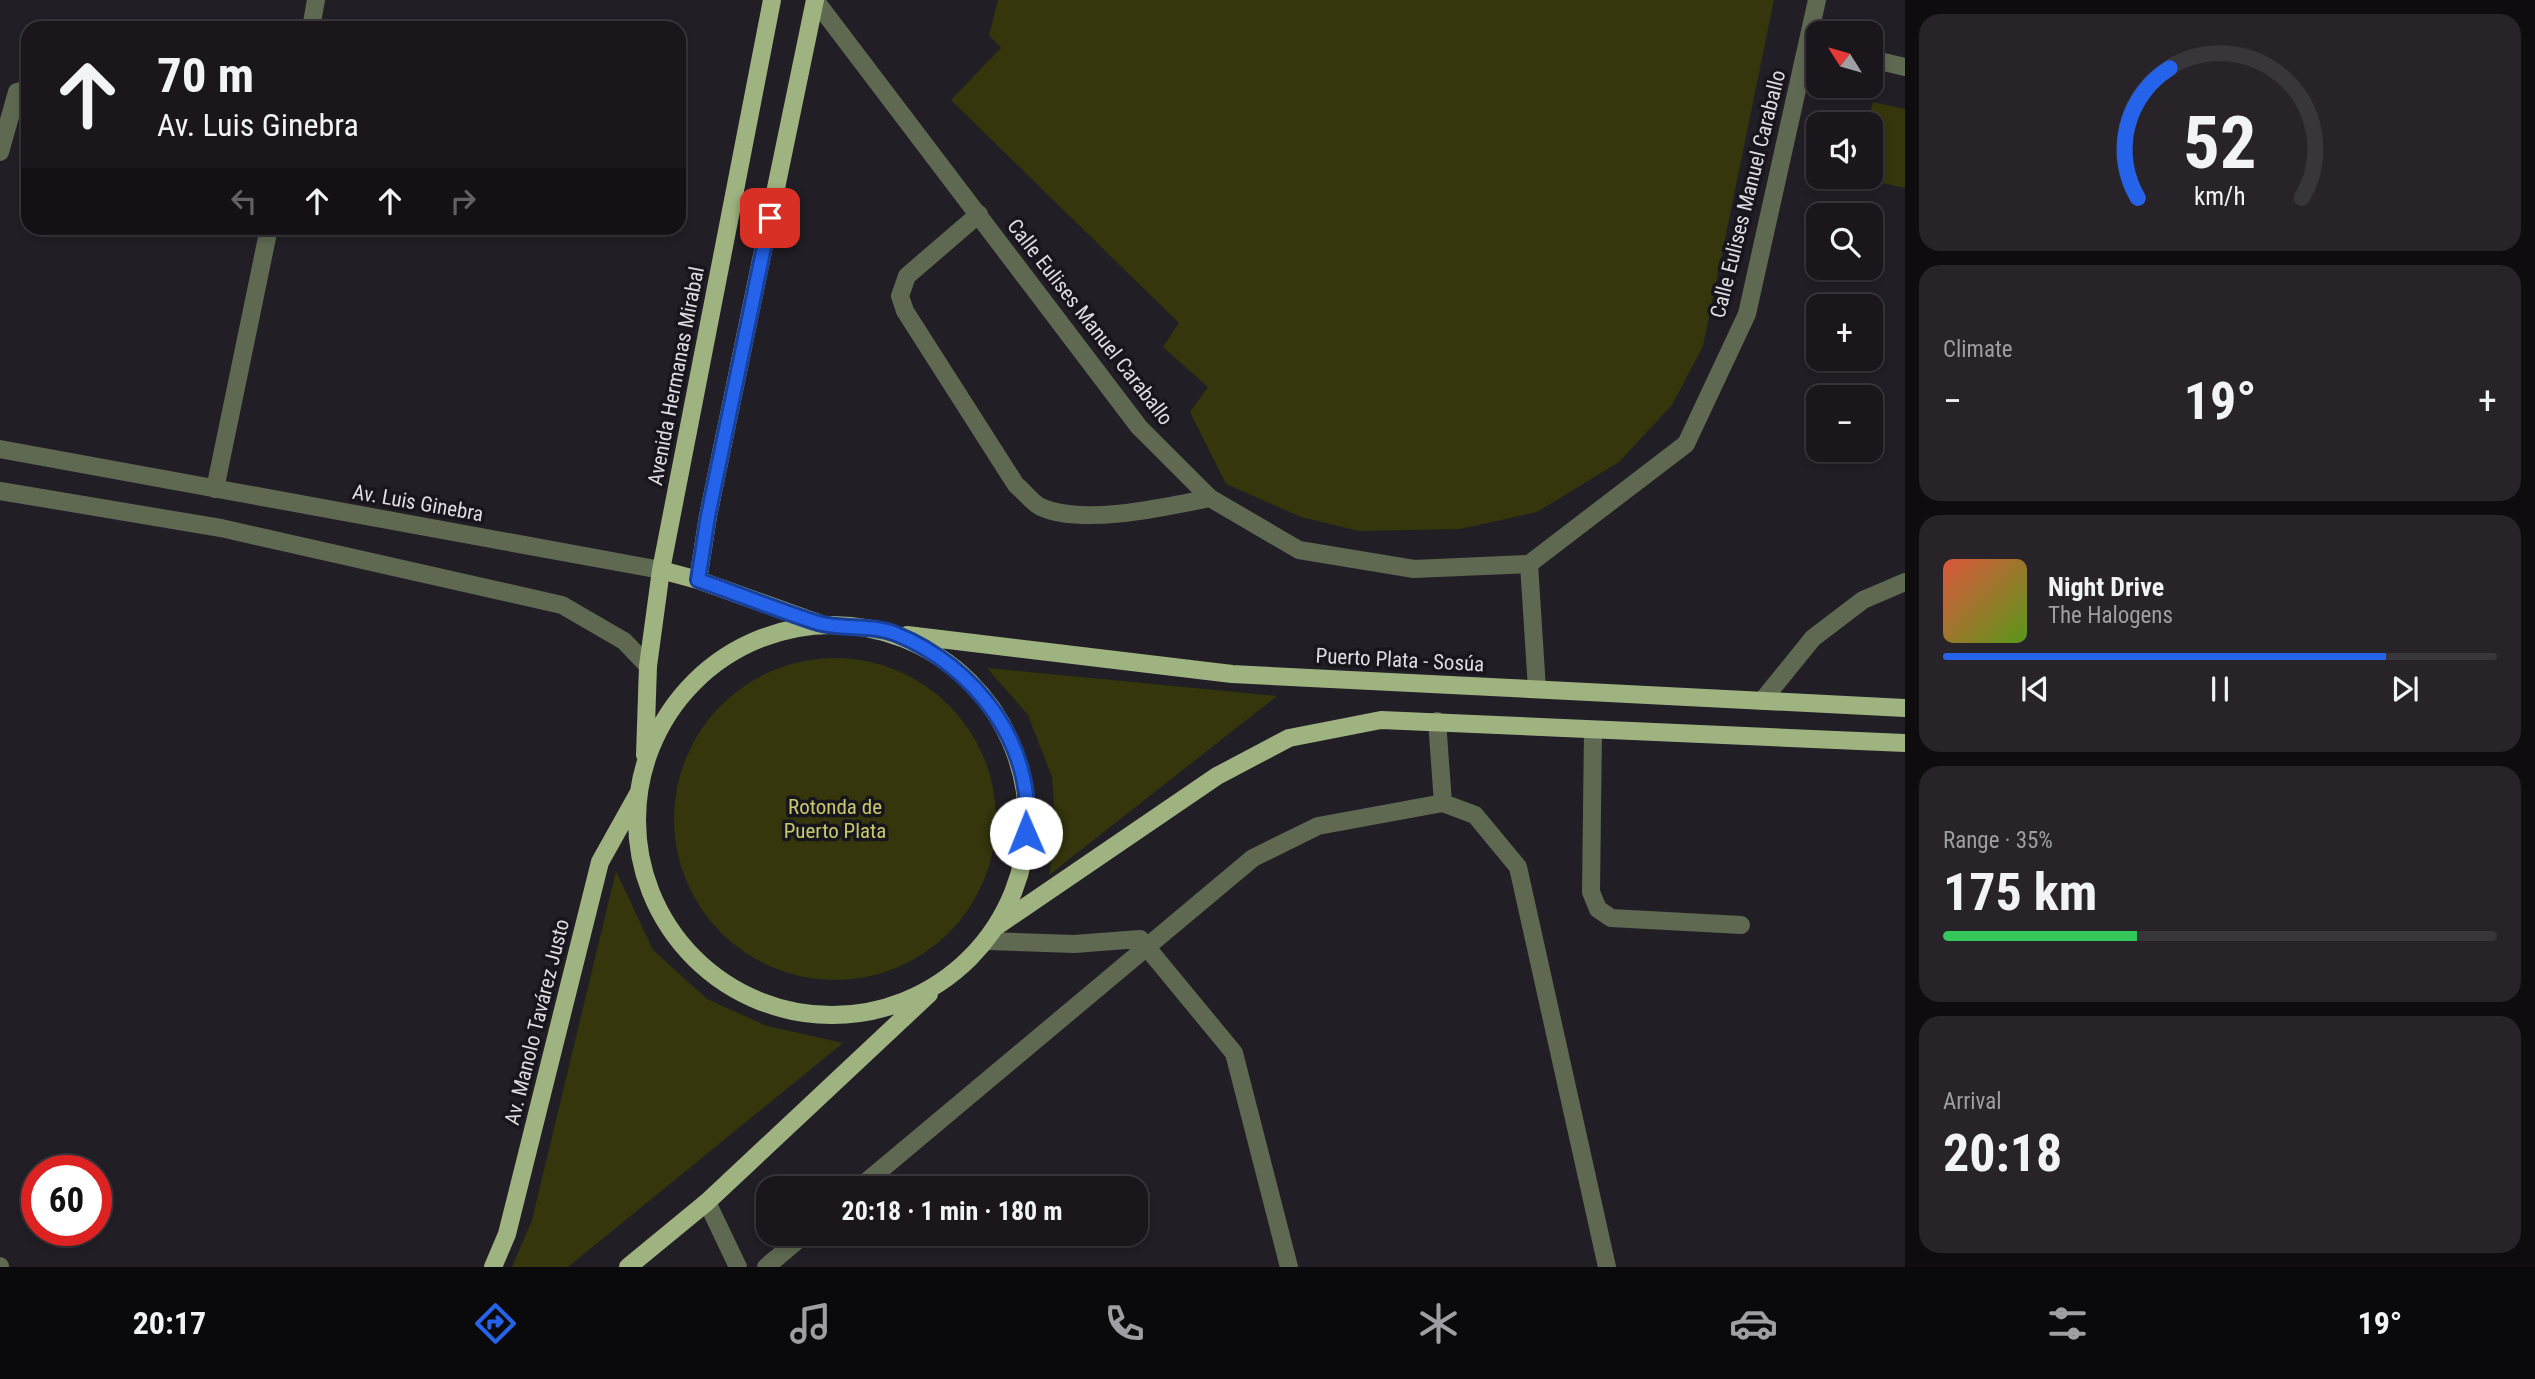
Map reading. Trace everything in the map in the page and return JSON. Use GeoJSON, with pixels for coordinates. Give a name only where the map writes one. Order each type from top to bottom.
{"type":"FeatureCollection","features":[{"type":"Feature","properties":{"kind":"main road","name":"Avenida Hermanas Mirabal"},"geometry":{"type":"LineString","coordinates":[[644,763],[648,666],[661,570],[772,0]]}},
{"type":"Feature","properties":{"kind":"main road"},"geometry":{"type":"LineString","coordinates":[[698,580],[708,516],[815,0]]}},
{"type":"Feature","properties":{"kind":"main road","name":"Av. Luis Ginebra"},"geometry":{"type":"LineString","coordinates":[[661,570],[698,580],[821,624]]}},
{"type":"Feature","properties":{"kind":"main road"},"geometry":{"type":"LineString","coordinates":[[939,985],[880,1011],[816,1016],[754,1001],[701,967],[661,917],[639,857],[638,793],[644,763],[670,709],[712,666],[763,637],[821,624],[858,625],[895,634],[947,661],[989,702],[1017,755],[1028,813],[1021,872],[992,933]]}},
{"type":"Feature","properties":{"kind":"main road","name":"Puerto Plata - Sosúa"},"geometry":{"type":"LineString","coordinates":[[895,634],[1232,674],[1905,708]]}},
{"type":"Feature","properties":{"kind":"main road"},"geometry":{"type":"LineString","coordinates":[[628,1267],[707,1202],[992,933],[1217,776],[1289,738],[1381,720],[1905,743]]}},
{"type":"Feature","properties":{"kind":"main road","name":"Av. Manolo Tavárez Justo"},"geometry":{"type":"LineString","coordinates":[[492,1267],[507,1234],[600,862],[638,793]]}},
{"type":"Feature","properties":{"kind":"street"},"geometry":{"type":"LineString","coordinates":[[312,21],[316,0]]}},
{"type":"Feature","properties":{"kind":"street","name":"Calle Eulises Manuel Caraballo"},"geometry":{"type":"LineString","coordinates":[[815,0],[1139,427],[1210,498],[1299,550],[1414,569],[1529,564],[1686,444],[1747,314],[1806,74]]}},
{"type":"Feature","properties":{"kind":"street","name":"Calle Eulises Manuel Caraballo"},"geometry":{"type":"LineString","coordinates":[[1815,21],[1817,0]]}},
{"type":"Feature","properties":{"kind":"street"},"geometry":{"type":"LineString","coordinates":[[1883,62],[1905,67]]}},
{"type":"Feature","properties":{"kind":"street"},"geometry":{"type":"LineString","coordinates":[[0,152],[12,101],[17,92],[21,91]]}},
{"type":"Feature","properties":{"kind":"street"},"geometry":{"type":"LineString","coordinates":[[979,214],[907,276],[900,296],[905,311],[1016,485],[1041,507],[1072,513],[1133,514],[1210,498]]}},
{"type":"Feature","properties":{"kind":"street"},"geometry":{"type":"LineString","coordinates":[[215,489],[268,235]]}},
{"type":"Feature","properties":{"kind":"street","name":"Av. Luis Ginebra"},"geometry":{"type":"LineString","coordinates":[[0,449],[661,570]]}},
{"type":"Feature","properties":{"kind":"street"},"geometry":{"type":"LineString","coordinates":[[0,491],[221,528],[562,604],[624,641],[648,666]]}},
{"type":"Feature","properties":{"kind":"street"},"geometry":{"type":"LineString","coordinates":[[1529,564],[1537,689]]}},
{"type":"Feature","properties":{"kind":"street"},"geometry":{"type":"LineString","coordinates":[[1762,701],[1813,638],[1863,600],[1905,582]]}},
{"type":"Feature","properties":{"kind":"street"},"geometry":{"type":"LineString","coordinates":[[1437,722],[1443,803]]}},
{"type":"Feature","properties":{"kind":"street"},"geometry":{"type":"LineString","coordinates":[[1593,730],[1591,892],[1598,909],[1611,918],[1741,925]]}},
{"type":"Feature","properties":{"kind":"street"},"geometry":{"type":"LineString","coordinates":[[873,1176],[1253,858],[1318,826],[1443,803],[1475,815],[1518,867],[1606,1267]]}},
{"type":"Feature","properties":{"kind":"street"},"geometry":{"type":"LineString","coordinates":[[992,933],[1074,944],[1140,939],[1234,1054],[1289,1267]]}},
{"type":"Feature","properties":{"kind":"street"},"geometry":{"type":"LineString","coordinates":[[707,1202],[738,1267]]}},
{"type":"Feature","properties":{"kind":"street"},"geometry":{"type":"LineString","coordinates":[[766,1267],[791,1246]]}},
{"type":"Feature","properties":{"kind":"green space"},"geometry":{"type":"Polygon","coordinates":[[[998,0],[1774,0],[1703,346],[1672,405],[1619,462],[1537,512],[1460,529],[1359,531],[1301,517],[1226,484],[1190,412],[1208,387],[1163,347],[1179,323],[951,100],[1001,48],[989,35],[998,0]]]}},
{"type":"Feature","properties":{"kind":"green space"},"geometry":{"type":"Polygon","coordinates":[[[1873,102],[1905,109],[1905,188],[1883,183],[1883,112],[1870,112],[1873,102]]]}},
{"type":"Feature","properties":{"kind":"green space","name":"Rotonda de Puerto Plata"},"geometry":{"type":"Polygon","coordinates":[[[835,658],[866,661],[897,670],[925,685],[949,705],[969,729],[984,757],[993,788],[996,819],[993,850],[984,881],[969,909],[949,933],[925,953],[897,968],[866,977],[835,980],[804,977],[773,968],[745,953],[721,933],[701,909],[686,881],[677,850],[674,819],[677,788],[686,757],[701,729],[721,705],[745,685],[773,670],[804,661],[835,658]]]}},
{"type":"Feature","properties":{"kind":"green space"},"geometry":{"type":"Polygon","coordinates":[[[987,668],[1277,696],[1049,875],[1056,833],[1052,777],[1028,715],[987,668]]]}},
{"type":"Feature","properties":{"kind":"green space"},"geometry":{"type":"Polygon","coordinates":[[[616,871],[653,950],[707,999],[767,1026],[843,1043],[568,1267],[512,1267],[532,1220],[616,871]]]}},
{"type":"Feature","properties":{"kind":"route"},"geometry":{"type":"LineString","coordinates":[[770,218],[708,516],[698,580],[821,624],[858,625],[895,634],[947,661],[989,702],[1017,755],[1028,813],[1026,833]]}}]}
